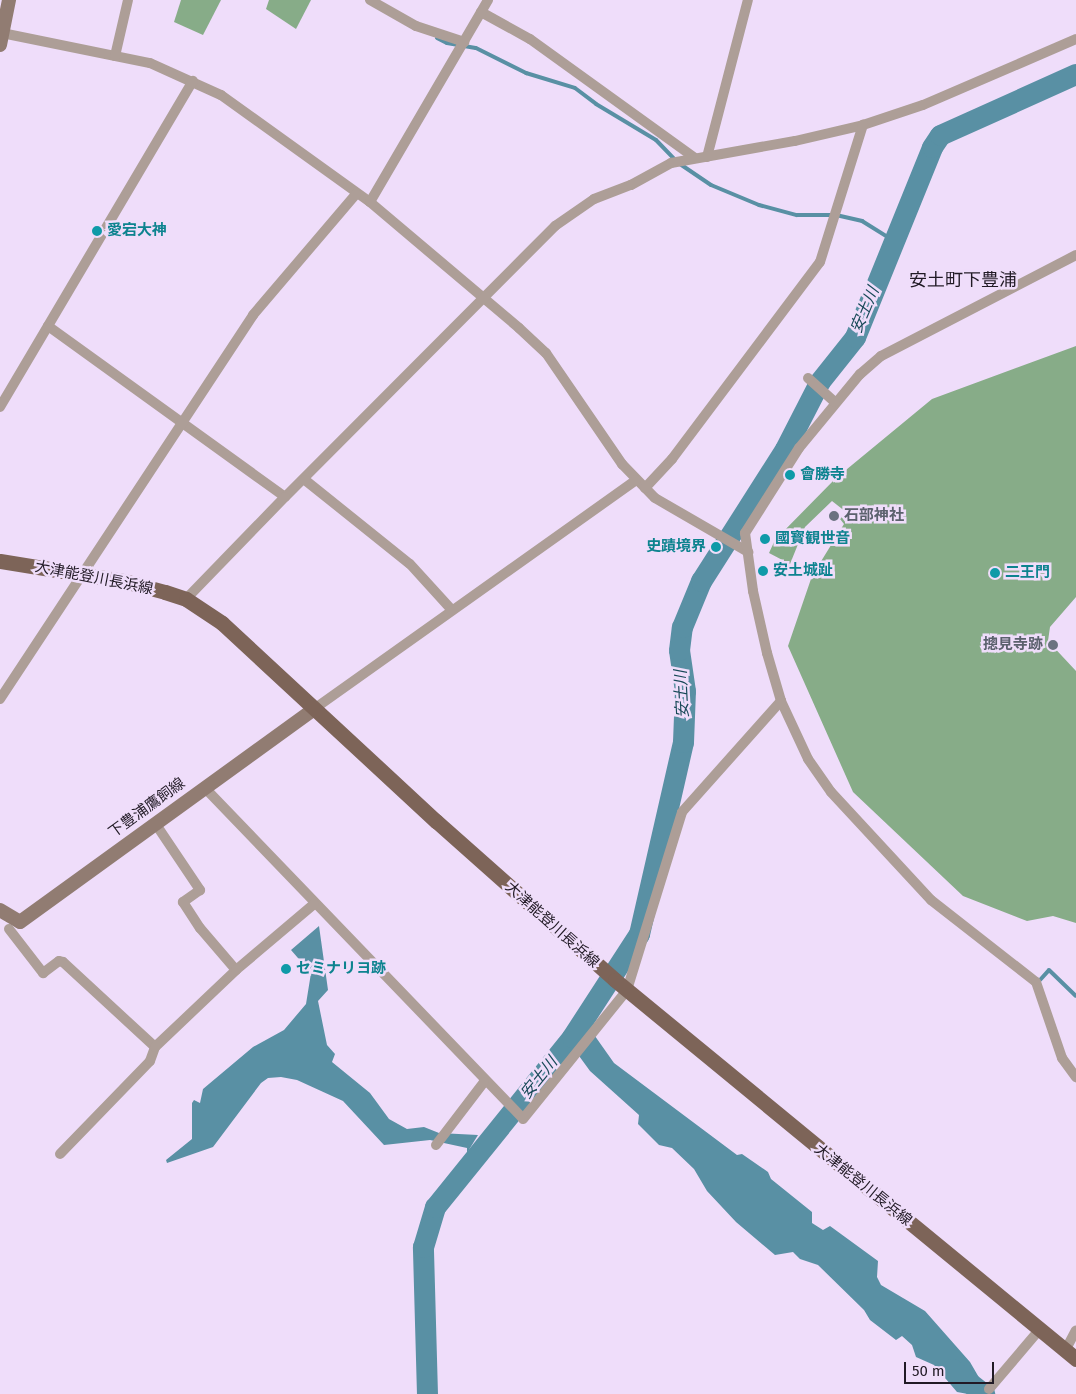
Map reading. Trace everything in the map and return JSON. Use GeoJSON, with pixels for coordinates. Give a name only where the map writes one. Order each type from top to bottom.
{"type":"FeatureCollection","features":[{"type":"Feature","properties":{"kind":"main road"},"geometry":{"type":"LineString","coordinates":[[1,39],[9,0]]}},
{"type":"Feature","properties":{"kind":"main road","name":"大津能登川長浜線"},"geometry":{"type":"LineString","coordinates":[[0,562],[124,581],[186,599],[222,623],[314,709],[610,976],[1071,1354]]}},
{"type":"Feature","properties":{"kind":"main road","name":"下豊浦鷹飼線"},"geometry":{"type":"LineString","coordinates":[[9,929],[314,709]]}},
{"type":"Feature","properties":{"kind":"main road"},"geometry":{"type":"LineString","coordinates":[[0,910],[9,929]]}},
{"type":"Feature","properties":{"kind":"street"},"geometry":{"type":"LineString","coordinates":[[115,56],[128,0]]}},
{"type":"Feature","properties":{"kind":"street"},"geometry":{"type":"LineString","coordinates":[[370,0],[416,26],[464,42]]}},
{"type":"Feature","properties":{"kind":"street"},"geometry":{"type":"LineString","coordinates":[[370,202],[488,0]]}},
{"type":"Feature","properties":{"kind":"street"},"geometry":{"type":"LineString","coordinates":[[707,157],[748,0]]}},
{"type":"Feature","properties":{"kind":"street"},"geometry":{"type":"LineString","coordinates":[[481,12],[530,39],[691,159]]}},
{"type":"Feature","properties":{"kind":"street"},"geometry":{"type":"LineString","coordinates":[[1,39],[150,63],[221,95],[356,194],[370,202],[485,298],[546,353],[636,480],[718,537],[744,550]]}},
{"type":"Feature","properties":{"kind":"street"},"geometry":{"type":"LineString","coordinates":[[186,599],[555,226],[594,199],[631,185],[671,163],[863,125],[924,105],[1076,39]]}},
{"type":"Feature","properties":{"kind":"street"},"geometry":{"type":"LineString","coordinates":[[0,407],[193,82]]}},
{"type":"Feature","properties":{"kind":"street"},"geometry":{"type":"LineString","coordinates":[[645,488],[672,460],[820,262],[841,202],[863,125]]}},
{"type":"Feature","properties":{"kind":"street"},"geometry":{"type":"LineString","coordinates":[[0,699],[253,315],[356,194]]}},
{"type":"Feature","properties":{"kind":"street"},"geometry":{"type":"LineString","coordinates":[[1076,255],[881,356],[860,374],[835,402],[758,509],[745,533],[744,550],[781,701],[808,759],[831,792],[937,905],[1036,982],[1062,1058],[1076,1077]]}},
{"type":"Feature","properties":{"kind":"street"},"geometry":{"type":"LineString","coordinates":[[48,326],[285,497]]}},
{"type":"Feature","properties":{"kind":"street"},"geometry":{"type":"LineString","coordinates":[[808,378],[835,402]]}},
{"type":"Feature","properties":{"kind":"street"},"geometry":{"type":"LineString","coordinates":[[305,480],[410,564],[451,609]]}},
{"type":"Feature","properties":{"kind":"street"},"geometry":{"type":"LineString","coordinates":[[314,709],[451,609],[636,480]]}},
{"type":"Feature","properties":{"kind":"street"},"geometry":{"type":"LineString","coordinates":[[204,787],[484,1082],[523,1119],[627,990],[682,812],[781,701]]}},
{"type":"Feature","properties":{"kind":"street"},"geometry":{"type":"LineString","coordinates":[[155,823],[200,890],[183,902],[200,928],[236,970]]}},
{"type":"Feature","properties":{"kind":"street"},"geometry":{"type":"LineString","coordinates":[[60,1154],[150,1061],[155,1047],[236,970],[314,904]]}},
{"type":"Feature","properties":{"kind":"street"},"geometry":{"type":"LineString","coordinates":[[9,929],[43,972],[59,961],[64,962],[155,1047]]}},
{"type":"Feature","properties":{"kind":"street"},"geometry":{"type":"LineString","coordinates":[[436,1145],[484,1082]]}},
{"type":"Feature","properties":{"kind":"street"},"geometry":{"type":"LineString","coordinates":[[989,1389],[1040,1329]]}},
{"type":"Feature","properties":{"kind":"street"},"geometry":{"type":"LineString","coordinates":[[1071,1354],[1076,1330]]}},
{"type":"Feature","properties":{"kind":"green space"},"geometry":{"type":"Polygon","coordinates":[[[181,0],[221,0],[203,35],[174,22],[181,0]]]}},
{"type":"Feature","properties":{"kind":"green space"},"geometry":{"type":"Polygon","coordinates":[[[269,0],[311,0],[296,29],[266,9],[269,0]]]}},
{"type":"Feature","properties":{"kind":"green space"},"geometry":{"type":"Polygon","coordinates":[[[1076,346],[1076,597],[1050,627],[1048,641],[1076,671],[1076,923],[1053,916],[1027,921],[963,896],[853,792],[788,646],[812,576],[844,524],[840,519],[846,512],[832,501],[805,527],[790,564],[769,553],[775,540],[835,479],[932,399],[1076,346]]]}},
{"type":"Feature","properties":{"kind":"water"},"geometry":{"type":"Polygon","coordinates":[[[319,926],[328,990],[318,1001],[327,1045],[335,1054],[332,1062],[370,1093],[389,1119],[407,1129],[424,1127],[439,1133],[478,1135],[467,1153],[467,1148],[430,1140],[384,1145],[343,1101],[297,1080],[281,1077],[268,1078],[261,1083],[213,1147],[167,1163],[166,1160],[192,1139],[192,1103],[194,1100],[200,1103],[203,1089],[253,1047],[284,1030],[306,1004],[311,973],[291,950],[319,926]]]}},
{"type":"Feature","properties":{"kind":"water"},"geometry":{"type":"Polygon","coordinates":[[[590,1029],[614,1063],[737,1155],[742,1154],[768,1172],[771,1179],[812,1212],[812,1223],[823,1230],[830,1226],[878,1261],[877,1277],[881,1285],[925,1311],[970,1362],[981,1381],[968,1394],[957,1392],[934,1365],[916,1357],[912,1345],[902,1336],[896,1340],[870,1320],[864,1310],[818,1265],[800,1259],[793,1252],[775,1255],[736,1222],[707,1191],[694,1169],[672,1148],[659,1145],[638,1124],[639,1115],[590,1071],[574,1049],[590,1029]]]}},
{"type":"Feature","properties":{"kind":"waterway"},"geometry":{"type":"LineString","coordinates":[[437,38],[447,43],[476,48],[526,73],[575,88],[596,104],[656,140],[677,162],[711,185],[759,205],[797,215],[836,215],[862,221],[895,242]]}},
{"type":"Feature","properties":{"kind":"waterway","name":"安土川"},"geometry":{"type":"LineString","coordinates":[[427,1394],[423,1247],[435,1207],[572,1037],[639,934],[683,742],[685,691],[679,650],[682,627],[701,581],[785,449],[820,381],[855,337],[932,147],[940,135],[1076,74]]}},
{"type":"Feature","properties":{"kind":"waterway"},"geometry":{"type":"LineString","coordinates":[[1040,980],[1049,970],[1076,996]]}},
{"type":"Feature","properties":{"kind":"waterway"},"geometry":{"type":"LineString","coordinates":[[952,1369],[984,1394]]}},
{"type":"Feature","properties":{"kind":"place","name":"愛宕大神"},"geometry":{"type":"Point","coordinates":[97,231]}},
{"type":"Feature","properties":{"kind":"place","name":"會勝寺"},"geometry":{"type":"Point","coordinates":[790,475]}},
{"type":"Feature","properties":{"kind":"place","name":"石部神社"},"geometry":{"type":"Point","coordinates":[834,516]}},
{"type":"Feature","properties":{"kind":"place","name":"國寳観世音"},"geometry":{"type":"Point","coordinates":[765,539]}},
{"type":"Feature","properties":{"kind":"place","name":"史蹟境界"},"geometry":{"type":"Point","coordinates":[716,547]}},
{"type":"Feature","properties":{"kind":"place","name":"安土城趾"},"geometry":{"type":"Point","coordinates":[763,571]}},
{"type":"Feature","properties":{"kind":"place","name":"二王門"},"geometry":{"type":"Point","coordinates":[995,573]}},
{"type":"Feature","properties":{"kind":"place","name":"摠見寺跡"},"geometry":{"type":"Point","coordinates":[1053,645]}},
{"type":"Feature","properties":{"kind":"place","name":"セミナリヨ跡"},"geometry":{"type":"Point","coordinates":[286,969]}},
{"type":"Feature","properties":{"kind":"district","name":"安土町下豊浦"},"geometry":{"type":"Point","coordinates":[963,280]}}]}
